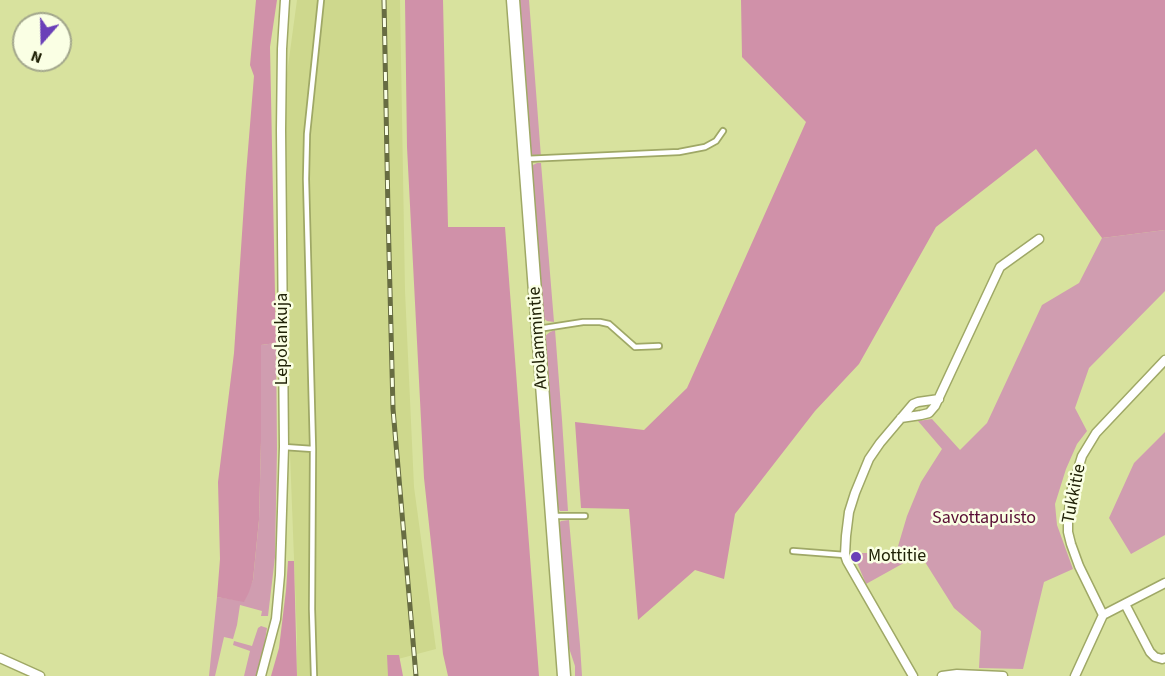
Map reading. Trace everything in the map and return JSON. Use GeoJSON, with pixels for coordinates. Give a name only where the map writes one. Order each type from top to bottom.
{"type":"FeatureCollection","features":[{"type":"Feature","properties":{"kind":"street","name":"Lepolankuja"},"geometry":{"type":"LineString","coordinates":[[261,676],[276,619],[284,447],[281,130],[285,0]]}},
{"type":"Feature","properties":{"kind":"street","name":"Arolammintie"},"geometry":{"type":"LineString","coordinates":[[513,0],[564,676]]}},
{"type":"Feature","properties":{"kind":"street"},"geometry":{"type":"LineString","coordinates":[[901,418],[929,412],[939,399],[1000,267],[1039,239]]}},
{"type":"Feature","properties":{"kind":"street","name":"Tukkitie"},"geometry":{"type":"LineString","coordinates":[[1103,615],[1071,544],[1068,532],[1071,492],[1082,456],[1096,433],[1165,360]]}},
{"type":"Feature","properties":{"kind":"street"},"geometry":{"type":"LineString","coordinates":[[913,676],[851,569],[845,555],[846,536],[849,512],[869,459],[913,404],[939,399]]}},
{"type":"Feature","properties":{"kind":"street"},"geometry":{"type":"LineString","coordinates":[[1075,676],[1103,615],[1165,583]]}},
{"type":"Feature","properties":{"kind":"street"},"geometry":{"type":"LineString","coordinates":[[1125,604],[1150,652],[1155,657],[1165,658]]}},
{"type":"Feature","properties":{"kind":"street"},"geometry":{"type":"LineString","coordinates":[[0,658],[40,676]]}},
{"type":"Feature","properties":{"kind":"street"},"geometry":{"type":"LineString","coordinates":[[942,676],[957,674],[1003,676]]}},
{"type":"Feature","properties":{"kind":"lane"},"geometry":{"type":"LineString","coordinates":[[314,676],[313,449],[306,179],[307,135],[321,0]]}},
{"type":"Feature","properties":{"kind":"lane"},"geometry":{"type":"LineString","coordinates":[[525,159],[679,152],[705,147],[716,141],[723,131]]}},
{"type":"Feature","properties":{"kind":"lane"},"geometry":{"type":"LineString","coordinates":[[538,329],[584,321],[600,322],[609,324],[635,347],[659,346]]}},
{"type":"Feature","properties":{"kind":"lane"},"geometry":{"type":"LineString","coordinates":[[284,447],[313,449]]}},
{"type":"Feature","properties":{"kind":"lane"},"geometry":{"type":"LineString","coordinates":[[552,516],[585,516]]}},
{"type":"Feature","properties":{"kind":"lane"},"geometry":{"type":"LineString","coordinates":[[793,551],[845,555]]}},
{"type":"Feature","properties":{"kind":"shaded area"},"geometry":{"type":"Polygon","coordinates":[[[256,0],[277,0],[270,47],[276,343],[261,345],[259,520],[253,580],[244,602],[217,597],[220,559],[218,482],[234,353],[254,76],[250,65],[256,0]]]}},
{"type":"Feature","properties":{"kind":"shaded area"},"geometry":{"type":"Polygon","coordinates":[[[297,0],[400,0],[405,291],[414,487],[436,649],[398,659],[397,676],[297,676],[288,401],[285,174],[286,81],[297,0]]]}},
{"type":"Feature","properties":{"kind":"shaded area"},"geometry":{"type":"Polygon","coordinates":[[[405,0],[443,0],[448,227],[505,227],[539,676],[448,676],[443,654],[424,478],[407,147],[405,0]]]}},
{"type":"Feature","properties":{"kind":"shaded area"},"geometry":{"type":"Polygon","coordinates":[[[741,0],[1165,0],[1165,230],[1102,238],[1036,149],[936,227],[859,364],[815,411],[735,514],[724,579],[695,570],[638,620],[629,509],[581,508],[575,422],[644,430],[687,388],[806,122],[742,57],[741,0]]]}},
{"type":"Feature","properties":{"kind":"shaded area"},"geometry":{"type":"Polygon","coordinates":[[[288,561],[294,561],[297,676],[271,676],[279,648],[288,561]]]}},
{"type":"Feature","properties":{"kind":"shaded area"},"geometry":{"type":"Polygon","coordinates":[[[387,655],[399,655],[403,676],[388,676],[387,655]]]}},
{"type":"Feature","properties":{"kind":"green space"},"geometry":{"type":"Polygon","coordinates":[[[518,0],[529,0],[541,157],[531,154],[530,149],[518,0]]]}},
{"type":"Feature","properties":{"kind":"green space"},"geometry":{"type":"Polygon","coordinates":[[[537,163],[541,163],[554,322],[542,317],[531,169],[537,163]]]}},
{"type":"Feature","properties":{"kind":"green space","name":"Savottapuisto"},"geometry":{"type":"Polygon","coordinates":[[[1165,230],[1165,291],[1089,368],[1075,408],[1087,431],[1077,444],[1066,469],[1055,504],[1057,525],[1073,569],[1044,582],[1023,669],[979,668],[981,631],[954,608],[920,554],[866,584],[853,553],[896,553],[907,516],[921,482],[942,449],[918,421],[932,419],[960,450],[987,423],[1042,305],[1079,283],[1102,238],[1165,230]]]}},
{"type":"Feature","properties":{"kind":"green space"},"geometry":{"type":"Polygon","coordinates":[[[555,330],[568,511],[560,511],[558,508],[544,340],[545,336],[555,330]]]}},
{"type":"Feature","properties":{"kind":"green space"},"geometry":{"type":"Polygon","coordinates":[[[276,343],[275,557],[268,616],[261,616],[262,611],[240,605],[233,639],[224,637],[215,676],[209,676],[217,597],[244,601],[253,580],[259,520],[261,345],[276,343]]]}},
{"type":"Feature","properties":{"kind":"green space"},"geometry":{"type":"Polygon","coordinates":[[[1165,432],[1165,535],[1131,554],[1109,518],[1134,463],[1165,432]]]}},
{"type":"Feature","properties":{"kind":"green space"},"geometry":{"type":"Polygon","coordinates":[[[569,520],[582,676],[575,676],[575,666],[568,645],[558,524],[569,520]]]}},
{"type":"Feature","properties":{"kind":"green space"},"geometry":{"type":"Polygon","coordinates":[[[261,626],[267,628],[256,676],[244,676],[250,651],[233,645],[234,641],[252,646],[258,628],[261,626]]]}},
{"type":"Feature","properties":{"kind":"railway"},"geometry":{"type":"LineString","coordinates":[[384,0],[393,409],[416,676]]}},
{"type":"Feature","properties":{"kind":"place","name":"Mottitie"},"geometry":{"type":"Point","coordinates":[856,557]}}]}
